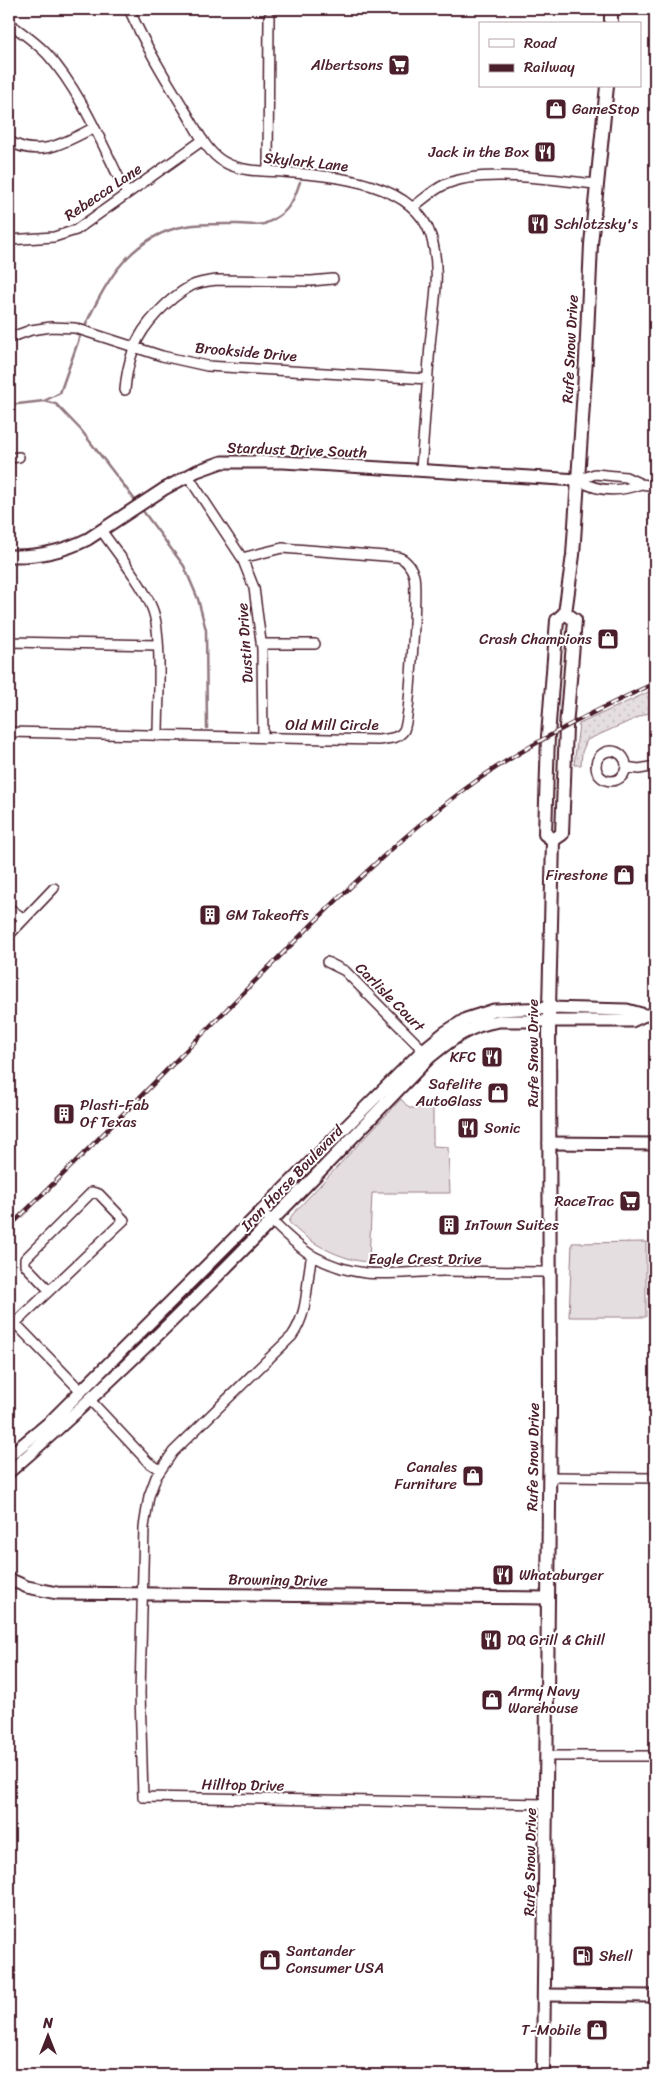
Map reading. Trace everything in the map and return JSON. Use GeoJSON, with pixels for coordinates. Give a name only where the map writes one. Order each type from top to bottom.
{"type":"FeatureCollection","features":[{"type":"Feature","properties":{"kind":"main road"},"geometry":{"type":"LineString","coordinates":[[611,9],[611,22]]}},
{"type":"Feature","properties":{"kind":"main road","name":"Rufe Snow Drive"},"geometry":{"type":"LineString","coordinates":[[553,840],[545,834],[547,758],[557,620],[565,613],[573,555],[591,244],[607,88]]}},
{"type":"Feature","properties":{"kind":"main road","name":"Rufe Snow Drive"},"geometry":{"type":"LineString","coordinates":[[553,840],[562,834],[566,727],[575,620],[565,613]]}},
{"type":"Feature","properties":{"kind":"main road","name":"Rufe Snow Drive"},"geometry":{"type":"LineString","coordinates":[[543,2075],[548,1756],[549,1014],[553,840]]}},
{"type":"Feature","properties":{"kind":"street","name":"Skylark Lane"},"geometry":{"type":"LineString","coordinates":[[129,9],[141,36],[202,140],[215,156],[236,167],[312,174],[356,181],[392,195],[413,207],[422,219],[430,234],[436,265],[420,470]]}},
{"type":"Feature","properties":{"kind":"street"},"geometry":{"type":"LineString","coordinates":[[268,171],[269,17]]}},
{"type":"Feature","properties":{"kind":"street"},"geometry":{"type":"LineString","coordinates":[[9,23],[35,42],[59,69],[84,108],[127,194]]}},
{"type":"Feature","properties":{"kind":"street"},"geometry":{"type":"LineString","coordinates":[[9,141],[17,146],[30,148],[52,147],[93,128]]}},
{"type":"Feature","properties":{"kind":"street","name":"Rebecca Lane"},"geometry":{"type":"LineString","coordinates":[[9,240],[54,237],[76,230],[202,140]]}},
{"type":"Feature","properties":{"kind":"street"},"geometry":{"type":"LineString","coordinates":[[413,207],[444,186],[474,177],[531,178],[598,184]]}},
{"type":"Feature","properties":{"kind":"street"},"geometry":{"type":"LineString","coordinates":[[125,390],[134,346],[146,327],[172,299],[191,286],[206,281],[333,279]]}},
{"type":"Feature","properties":{"kind":"street","name":"Brookside Drive"},"geometry":{"type":"LineString","coordinates":[[9,338],[31,330],[51,327],[75,328],[162,356],[207,366],[428,379]]}},
{"type":"Feature","properties":{"kind":"street"},"geometry":{"type":"LineString","coordinates":[[9,458],[19,457]]}},
{"type":"Feature","properties":{"kind":"street","name":"Stardust Drive South"},"geometry":{"type":"LineString","coordinates":[[9,556],[44,555],[88,539],[188,476],[222,462],[236,460],[578,480]]}},
{"type":"Feature","properties":{"kind":"street"},"geometry":{"type":"LineString","coordinates":[[578,480],[595,474],[626,478],[641,484],[655,486]]}},
{"type":"Feature","properties":{"kind":"street","name":"Dustin Drive"},"geometry":{"type":"LineString","coordinates":[[188,476],[242,558],[254,588],[262,644],[263,738]]}},
{"type":"Feature","properties":{"kind":"street"},"geometry":{"type":"LineString","coordinates":[[578,480],[590,487],[625,490],[641,484]]}},
{"type":"Feature","properties":{"kind":"street"},"geometry":{"type":"LineString","coordinates":[[102,530],[152,608],[158,645],[158,736]]}},
{"type":"Feature","properties":{"kind":"street","name":"Old Mill Circle"},"geometry":{"type":"LineString","coordinates":[[9,732],[377,740],[397,737],[404,730],[410,688],[415,594],[414,576],[409,565],[402,558],[398,557],[335,550],[282,548],[242,558]]}},
{"type":"Feature","properties":{"kind":"street"},"geometry":{"type":"LineString","coordinates":[[9,642],[158,645]]}},
{"type":"Feature","properties":{"kind":"street"},"geometry":{"type":"LineString","coordinates":[[262,644],[315,644]]}},
{"type":"Feature","properties":{"kind":"street"},"geometry":{"type":"LineString","coordinates":[[626,767],[639,769],[655,766]]}},
{"type":"Feature","properties":{"kind":"street"},"geometry":{"type":"LineString","coordinates":[[9,935],[54,888]]}},
{"type":"Feature","properties":{"kind":"street"},"geometry":{"type":"LineString","coordinates":[[9,908],[24,919]]}},
{"type":"Feature","properties":{"kind":"street","name":"Carlisle Court"},"geometry":{"type":"LineString","coordinates":[[327,962],[345,971],[426,1053]]}},
{"type":"Feature","properties":{"kind":"street","name":"Iron Horse Boulevard"},"geometry":{"type":"LineString","coordinates":[[9,1456],[51,1421],[261,1211],[426,1053],[469,1029],[486,1023],[549,1014],[632,1021],[650,1015]]}},
{"type":"Feature","properties":{"kind":"street","name":"Iron Horse Boulevard"},"geometry":{"type":"LineString","coordinates":[[9,1472],[90,1400],[175,1320],[272,1221],[426,1053]]}},
{"type":"Feature","properties":{"kind":"street"},"geometry":{"type":"LineString","coordinates":[[549,1143],[655,1144]]}},
{"type":"Feature","properties":{"kind":"street"},"geometry":{"type":"LineString","coordinates":[[49,1290],[25,1265],[25,1259],[92,1192],[99,1194],[124,1220],[12,1326],[82,1391],[148,1462],[160,1470]]}},
{"type":"Feature","properties":{"kind":"street","name":"Eagle Crest Drive"},"geometry":{"type":"LineString","coordinates":[[261,1211],[296,1245],[312,1255],[342,1268],[373,1275],[442,1271],[549,1272]]}},
{"type":"Feature","properties":{"kind":"street"},"geometry":{"type":"LineString","coordinates":[[142,1593],[145,1516],[149,1496],[160,1470],[173,1452],[292,1336],[300,1324],[305,1310],[308,1274],[312,1255]]}},
{"type":"Feature","properties":{"kind":"street"},"geometry":{"type":"LineString","coordinates":[[549,1477],[655,1478]]}},
{"type":"Feature","properties":{"kind":"street","name":"Browning Drive"},"geometry":{"type":"LineString","coordinates":[[9,1579],[27,1587],[57,1593],[548,1598]]}},
{"type":"Feature","properties":{"kind":"street","name":"Hilltop Drive"},"geometry":{"type":"LineString","coordinates":[[142,1593],[140,1695],[143,1797],[546,1804]]}},
{"type":"Feature","properties":{"kind":"street"},"geometry":{"type":"LineString","coordinates":[[548,1756],[655,1756]]}},
{"type":"Feature","properties":{"kind":"street"},"geometry":{"type":"LineString","coordinates":[[544,1995],[655,1996]]}},
{"type":"Feature","properties":{"kind":"shaded area"},"geometry":{"type":"Polygon","coordinates":[[[655,689],[655,710],[587,740],[582,752],[581,765],[574,765],[579,724],[655,689]]]}},
{"type":"Feature","properties":{"kind":"shaded area"},"geometry":{"type":"Polygon","coordinates":[[[401,1099],[409,1108],[433,1108],[433,1146],[448,1147],[450,1193],[372,1193],[369,1262],[337,1254],[305,1237],[289,1222],[292,1215],[401,1099]]]}},
{"type":"Feature","properties":{"kind":"shaded area"},"geometry":{"type":"Polygon","coordinates":[[[646,1242],[646,1317],[569,1317],[572,1243],[646,1242]]]}},
{"type":"Feature","properties":{"kind":"waterway"},"geometry":{"type":"LineString","coordinates":[[86,324],[118,268],[129,256],[154,237],[186,226],[264,224],[278,217],[287,209],[300,182]]}},
{"type":"Feature","properties":{"kind":"waterway"},"geometry":{"type":"LineString","coordinates":[[44,401],[60,393],[80,336]]}},
{"type":"Feature","properties":{"kind":"waterway"},"geometry":{"type":"LineString","coordinates":[[9,405],[44,401],[56,404],[81,430],[135,500]]}},
{"type":"Feature","properties":{"kind":"waterway"},"geometry":{"type":"LineString","coordinates":[[143,511],[184,566],[198,599],[206,630],[207,728]]}},
{"type":"Feature","properties":{"kind":"railway"},"geometry":{"type":"LineString","coordinates":[[9,1227],[314,922],[421,823],[479,779],[521,752],[587,716],[655,683]]}},
{"type":"Feature","properties":{"kind":"place","name":"Albertsons"},"geometry":{"type":"Point","coordinates":[399,65]}},
{"type":"Feature","properties":{"kind":"place","name":"GameStop"},"geometry":{"type":"Point","coordinates":[556,109]}},
{"type":"Feature","properties":{"kind":"place","name":"Jack in the Box"},"geometry":{"type":"Point","coordinates":[545,152]}},
{"type":"Feature","properties":{"kind":"place","name":"Schlotzsky's"},"geometry":{"type":"Point","coordinates":[538,224]}},
{"type":"Feature","properties":{"kind":"place","name":"Crash Champions"},"geometry":{"type":"Point","coordinates":[608,639]}},
{"type":"Feature","properties":{"kind":"place","name":"Firestone"},"geometry":{"type":"Point","coordinates":[624,875]}},
{"type":"Feature","properties":{"kind":"place","name":"GM Takeoffs"},"geometry":{"type":"Point","coordinates":[210,915]}},
{"type":"Feature","properties":{"kind":"place","name":"KFC"},"geometry":{"type":"Point","coordinates":[492,1057]}},
{"type":"Feature","properties":{"kind":"place","name":"Safelite AutoGlass"},"geometry":{"type":"Point","coordinates":[498,1093]}},
{"type":"Feature","properties":{"kind":"place","name":"Plasti-Fab Of Texas"},"geometry":{"type":"Point","coordinates":[64,1114]}},
{"type":"Feature","properties":{"kind":"place","name":"Sonic"},"geometry":{"type":"Point","coordinates":[468,1128]}},
{"type":"Feature","properties":{"kind":"place","name":"RaceTrac"},"geometry":{"type":"Point","coordinates":[630,1201]}},
{"type":"Feature","properties":{"kind":"place","name":"InTown Suites"},"geometry":{"type":"Point","coordinates":[449,1225]}},
{"type":"Feature","properties":{"kind":"place","name":"Canales Furniture"},"geometry":{"type":"Point","coordinates":[473,1476]}},
{"type":"Feature","properties":{"kind":"place","name":"Whataburger"},"geometry":{"type":"Point","coordinates":[503,1575]}},
{"type":"Feature","properties":{"kind":"place","name":"DQ Grill & Chill"},"geometry":{"type":"Point","coordinates":[491,1640]}},
{"type":"Feature","properties":{"kind":"place","name":"Army Navy Warehouse"},"geometry":{"type":"Point","coordinates":[492,1700]}},
{"type":"Feature","properties":{"kind":"place","name":"Shell"},"geometry":{"type":"Point","coordinates":[583,1956]}},
{"type":"Feature","properties":{"kind":"place","name":"Santander Consumer USA"},"geometry":{"type":"Point","coordinates":[270,1960]}},
{"type":"Feature","properties":{"kind":"place","name":"T-Mobile"},"geometry":{"type":"Point","coordinates":[597,2030]}}]}
